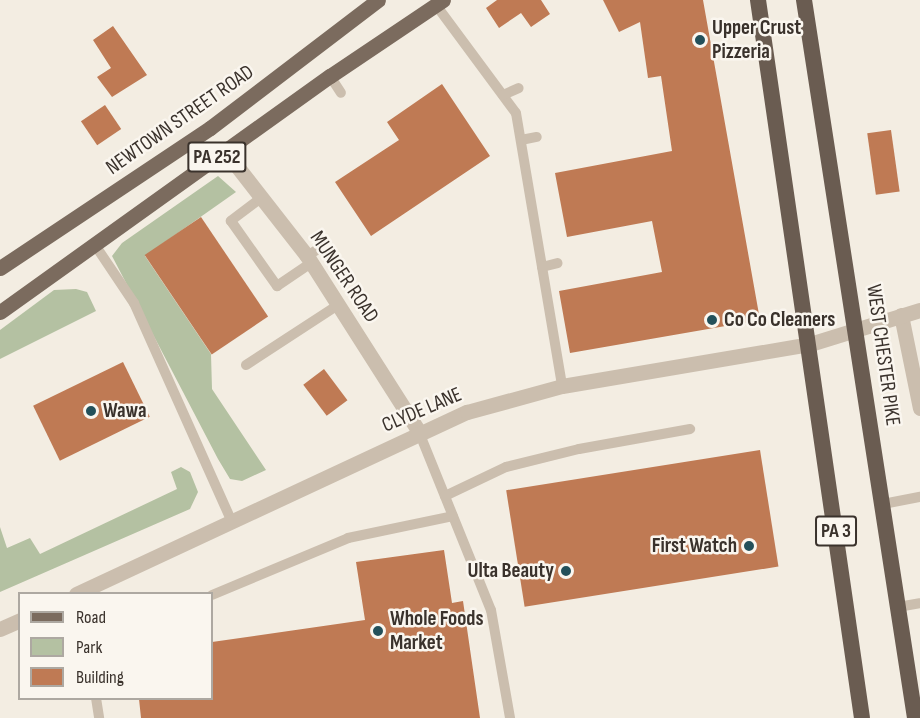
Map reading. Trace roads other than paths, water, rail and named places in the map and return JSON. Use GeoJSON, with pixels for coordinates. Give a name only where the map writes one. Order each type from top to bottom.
{"type":"FeatureCollection","features":[{"type":"Feature","properties":{"kind":"highway","name":"PA 3"},"geometry":{"type":"LineString","coordinates":[[758,0],[810,344],[862,718]]}},
{"type":"Feature","properties":{"kind":"highway","name":"WEST CHESTER PIKE"},"geometry":{"type":"LineString","coordinates":[[804,0],[858,331],[915,718]]}},
{"type":"Feature","properties":{"kind":"main road","name":"NEWTOWN STREET ROAD"},"geometry":{"type":"LineString","coordinates":[[0,268],[210,128],[378,0]]}},
{"type":"Feature","properties":{"kind":"main road","name":"PA 252"},"geometry":{"type":"LineString","coordinates":[[0,312],[330,76],[440,2]]}},
{"type":"Feature","properties":{"kind":"street","name":"MUNGER ROAD"},"geometry":{"type":"LineString","coordinates":[[225,151],[309,260],[419,432]]}},
{"type":"Feature","properties":{"kind":"street","name":"CLYDE LANE"},"geometry":{"type":"LineString","coordinates":[[80,592],[466,412],[562,386],[810,344],[920,310]]}},
{"type":"Feature","properties":{"kind":"street"},"geometry":{"type":"LineString","coordinates":[[901,315],[920,408]]}},
{"type":"Feature","properties":{"kind":"street"},"geometry":{"type":"LineString","coordinates":[[0,629],[18,621]]}},
{"type":"Feature","properties":{"kind":"lane"},"geometry":{"type":"LineString","coordinates":[[440,2],[516,113],[562,386]]}},
{"type":"Feature","properties":{"kind":"lane"},"geometry":{"type":"LineString","coordinates":[[330,76],[341,93]]}},
{"type":"Feature","properties":{"kind":"lane"},"geometry":{"type":"LineString","coordinates":[[503,95],[519,88]]}},
{"type":"Feature","properties":{"kind":"lane"},"geometry":{"type":"LineString","coordinates":[[521,140],[537,137]]}},
{"type":"Feature","properties":{"kind":"lane"},"geometry":{"type":"LineString","coordinates":[[261,198],[231,221],[277,286],[323,246]]}},
{"type":"Feature","properties":{"kind":"lane"},"geometry":{"type":"LineString","coordinates":[[95,245],[134,303],[231,520]]}},
{"type":"Feature","properties":{"kind":"lane"},"geometry":{"type":"LineString","coordinates":[[542,267],[558,263]]}},
{"type":"Feature","properties":{"kind":"lane"},"geometry":{"type":"LineString","coordinates":[[246,365],[338,305]]}},
{"type":"Feature","properties":{"kind":"lane"},"geometry":{"type":"LineString","coordinates":[[445,496],[506,467],[579,449],[690,429]]}},
{"type":"Feature","properties":{"kind":"lane"},"geometry":{"type":"LineString","coordinates":[[419,432],[491,610],[510,718]]}},
{"type":"Feature","properties":{"kind":"lane"},"geometry":{"type":"LineString","coordinates":[[883,504],[920,497]]}},
{"type":"Feature","properties":{"kind":"lane"},"geometry":{"type":"LineString","coordinates":[[213,595],[348,538],[453,516]]}},
{"type":"Feature","properties":{"kind":"lane"},"geometry":{"type":"LineString","coordinates":[[898,607],[920,603]]}},
{"type":"Feature","properties":{"kind":"lane"},"geometry":{"type":"LineString","coordinates":[[96,700],[99,718]]}},
{"type":"Feature","properties":{"kind":"place","name":"Upper Crust Pizzeria"},"geometry":{"type":"Point","coordinates":[700,40]}},
{"type":"Feature","properties":{"kind":"place","name":"Co Co Cleaners"},"geometry":{"type":"Point","coordinates":[712,320]}},
{"type":"Feature","properties":{"kind":"place","name":"Wawa"},"geometry":{"type":"Point","coordinates":[91,411]}},
{"type":"Feature","properties":{"kind":"place","name":"First Watch"},"geometry":{"type":"Point","coordinates":[749,546]}},
{"type":"Feature","properties":{"kind":"place","name":"Ulta Beauty"},"geometry":{"type":"Point","coordinates":[566,571]}},
{"type":"Feature","properties":{"kind":"place","name":"Whole Foods Market"},"geometry":{"type":"Point","coordinates":[378,631]}}]}
